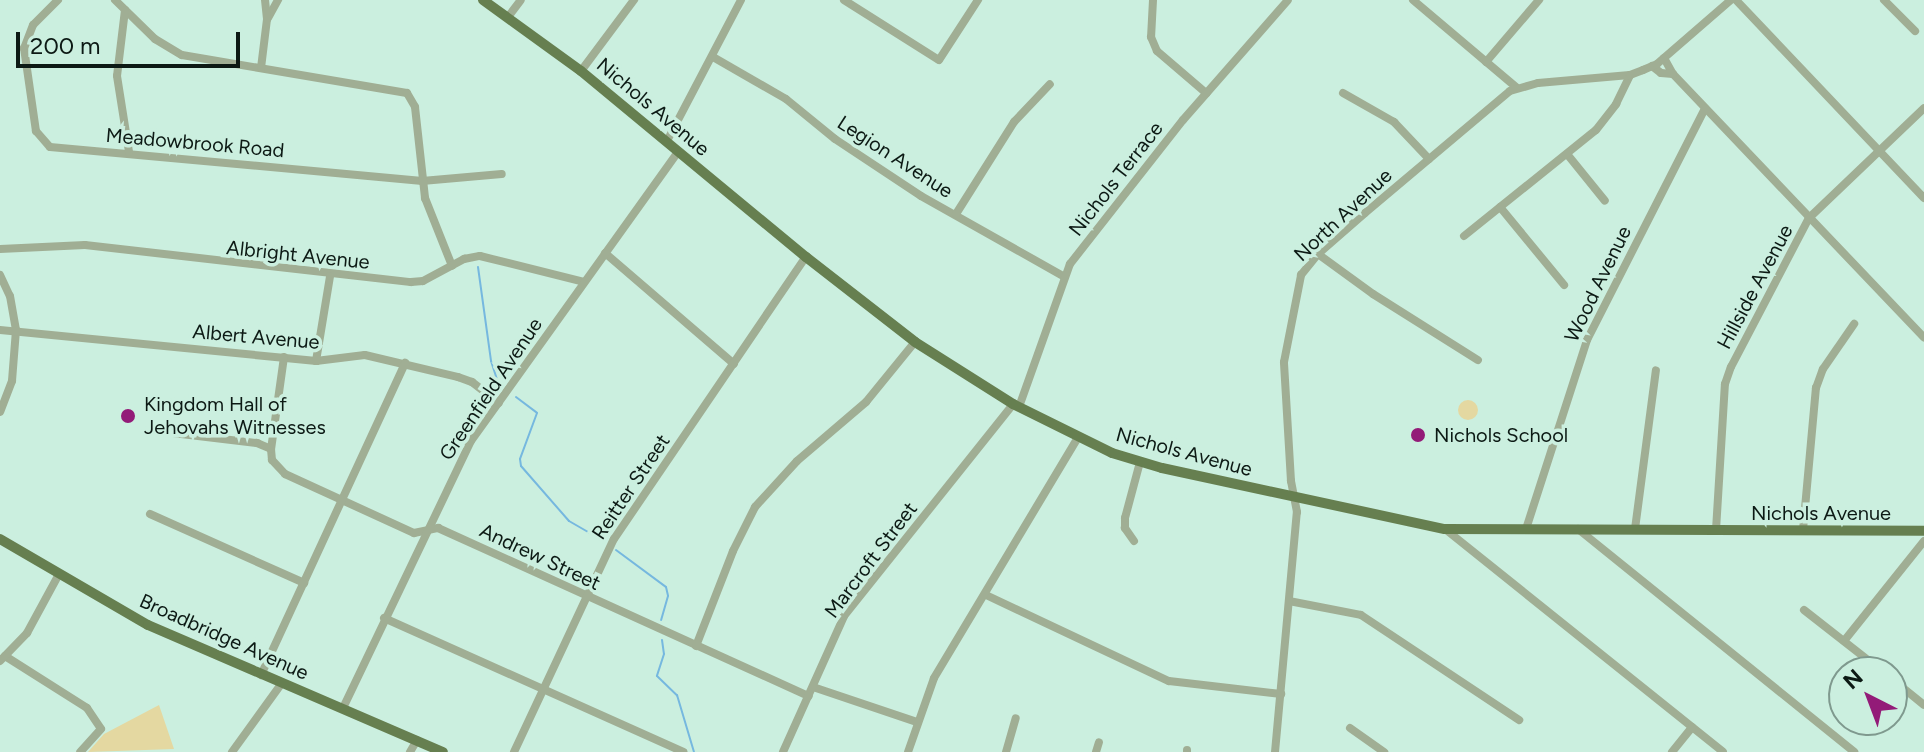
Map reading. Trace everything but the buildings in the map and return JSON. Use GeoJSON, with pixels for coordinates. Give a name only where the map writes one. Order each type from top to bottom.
{"type":"FeatureCollection","features":[{"type":"Feature","properties":{"kind":"main road","name":"Nichols Avenue"},"geometry":{"type":"LineString","coordinates":[[483,0],[581,71],[806,257],[915,342],[1016,406],[1077,439],[1140,462],[1296,499],[1445,529],[1924,531]]}},
{"type":"Feature","properties":{"kind":"main road","name":"Broadbridge Avenue"},"geometry":{"type":"LineString","coordinates":[[0,539],[148,625],[443,752]]}},
{"type":"Feature","properties":{"kind":"street","name":"Meadowbrook Road"},"geometry":{"type":"LineString","coordinates":[[58,0],[33,25],[24,48],[38,136],[56,149],[129,152],[422,181],[502,174]]}},
{"type":"Feature","properties":{"kind":"street"},"geometry":{"type":"LineString","coordinates":[[115,0],[165,48],[182,55],[407,93],[415,107],[422,181],[432,222],[452,266]]}},
{"type":"Feature","properties":{"kind":"street"},"geometry":{"type":"LineString","coordinates":[[261,68],[267,19],[265,0]]}},
{"type":"Feature","properties":{"kind":"street"},"geometry":{"type":"LineString","coordinates":[[267,19],[278,0]]}},
{"type":"Feature","properties":{"kind":"street"},"geometry":{"type":"LineString","coordinates":[[508,17],[521,0]]}},
{"type":"Feature","properties":{"kind":"street"},"geometry":{"type":"LineString","coordinates":[[581,71],[634,0]]}},
{"type":"Feature","properties":{"kind":"street"},"geometry":{"type":"LineString","coordinates":[[667,141],[741,0]]}},
{"type":"Feature","properties":{"kind":"street"},"geometry":{"type":"LineString","coordinates":[[844,0],[855,3],[939,60],[978,0]]}},
{"type":"Feature","properties":{"kind":"street"},"geometry":{"type":"LineString","coordinates":[[1153,0],[1150,29],[1157,51],[1206,93]]}},
{"type":"Feature","properties":{"kind":"street","name":"Nichols Terrace"},"geometry":{"type":"LineString","coordinates":[[1016,406],[1075,257],[1206,93],[1288,0]]}},
{"type":"Feature","properties":{"kind":"street"},"geometry":{"type":"LineString","coordinates":[[1486,62],[1539,0]]}},
{"type":"Feature","properties":{"kind":"street"},"geometry":{"type":"LineString","coordinates":[[1419,2],[1516,87],[1630,75],[1664,58],[1734,0],[1924,198]]}},
{"type":"Feature","properties":{"kind":"street"},"geometry":{"type":"LineString","coordinates":[[1884,0],[1915,31]]}},
{"type":"Feature","properties":{"kind":"street"},"geometry":{"type":"LineString","coordinates":[[125,10],[117,76],[129,152]]}},
{"type":"Feature","properties":{"kind":"street","name":"Legion Avenue"},"geometry":{"type":"LineString","coordinates":[[713,57],[786,99],[835,139],[1065,277]]}},
{"type":"Feature","properties":{"kind":"street"},"geometry":{"type":"LineString","coordinates":[[1664,58],[1673,74],[1924,338]]}},
{"type":"Feature","properties":{"kind":"street"},"geometry":{"type":"LineString","coordinates":[[1652,66],[1661,73],[1673,74]]}},
{"type":"Feature","properties":{"kind":"street"},"geometry":{"type":"LineString","coordinates":[[1464,236],[1604,122],[1630,75]]}},
{"type":"Feature","properties":{"kind":"street"},"geometry":{"type":"LineString","coordinates":[[956,214],[1014,122],[1050,84]]}},
{"type":"Feature","properties":{"kind":"street","name":"North Avenue"},"geometry":{"type":"LineString","coordinates":[[1275,752],[1296,499],[1291,481],[1284,362],[1298,283],[1318,254],[1516,87]]}},
{"type":"Feature","properties":{"kind":"street"},"geometry":{"type":"LineString","coordinates":[[1343,93],[1394,122],[1429,159]]}},
{"type":"Feature","properties":{"kind":"street","name":"Wood Avenue"},"geometry":{"type":"LineString","coordinates":[[1526,529],[1587,340],[1705,108]]}},
{"type":"Feature","properties":{"kind":"street","name":"Hillside Avenue"},"geometry":{"type":"LineString","coordinates":[[1716,530],[1725,384],[1809,218],[1924,108]]}},
{"type":"Feature","properties":{"kind":"street","name":"Greenfield Avenue"},"geometry":{"type":"LineString","coordinates":[[343,708],[471,441],[678,152]]}},
{"type":"Feature","properties":{"kind":"street"},"geometry":{"type":"LineString","coordinates":[[1567,154],[1605,201]]}},
{"type":"Feature","properties":{"kind":"street"},"geometry":{"type":"LineString","coordinates":[[1500,207],[1564,285]]}},
{"type":"Feature","properties":{"kind":"street","name":"Albright Avenue"},"geometry":{"type":"LineString","coordinates":[[0,249],[85,245],[330,276],[417,283],[469,257],[486,257],[584,282]]}},
{"type":"Feature","properties":{"kind":"street"},"geometry":{"type":"LineString","coordinates":[[605,253],[734,364]]}},
{"type":"Feature","properties":{"kind":"street"},"geometry":{"type":"LineString","coordinates":[[1318,254],[1373,294],[1478,360]]}},
{"type":"Feature","properties":{"kind":"street","name":"Reitter Street"},"geometry":{"type":"LineString","coordinates":[[514,752],[614,539],[806,257]]}},
{"type":"Feature","properties":{"kind":"street"},"geometry":{"type":"LineString","coordinates":[[0,275],[10,296],[16,330],[12,381],[0,412]]}},
{"type":"Feature","properties":{"kind":"street"},"geometry":{"type":"LineString","coordinates":[[316,361],[330,276]]}},
{"type":"Feature","properties":{"kind":"street"},"geometry":{"type":"LineString","coordinates":[[1803,530],[1816,388],[1823,369],[1854,324]]}},
{"type":"Feature","properties":{"kind":"street","name":"Albert Avenue"},"geometry":{"type":"LineString","coordinates":[[0,330],[316,361],[357,354],[405,363],[472,382],[499,403]]}},
{"type":"Feature","properties":{"kind":"street"},"geometry":{"type":"LineString","coordinates":[[696,646],[733,551],[755,507],[797,461],[866,402],[915,342]]}},
{"type":"Feature","properties":{"kind":"street"},"geometry":{"type":"LineString","coordinates":[[156,431],[257,443],[271,449],[284,357]]}},
{"type":"Feature","properties":{"kind":"street"},"geometry":{"type":"LineString","coordinates":[[261,675],[405,363]]}},
{"type":"Feature","properties":{"kind":"street"},"geometry":{"type":"LineString","coordinates":[[1635,529],[1656,370]]}},
{"type":"Feature","properties":{"kind":"street","name":"Marcroft Street"},"geometry":{"type":"LineString","coordinates":[[783,752],[844,616],[1016,406]]}},
{"type":"Feature","properties":{"kind":"street"},"geometry":{"type":"LineString","coordinates":[[908,752],[934,678],[1077,439]]}},
{"type":"Feature","properties":{"kind":"street","name":"Andrew Street"},"geometry":{"type":"LineString","coordinates":[[271,449],[272,460],[285,474],[414,533],[438,528],[696,646],[811,691],[917,722]]}},
{"type":"Feature","properties":{"kind":"street"},"geometry":{"type":"LineString","coordinates":[[1134,541],[1125,528],[1125,518],[1140,462]]}},
{"type":"Feature","properties":{"kind":"street"},"geometry":{"type":"LineString","coordinates":[[150,514],[304,583]]}},
{"type":"Feature","properties":{"kind":"street"},"geometry":{"type":"LineString","coordinates":[[1445,529],[1723,752]]}},
{"type":"Feature","properties":{"kind":"street"},"geometry":{"type":"LineString","coordinates":[[1577,529],[1854,752]]}},
{"type":"Feature","properties":{"kind":"street"},"geometry":{"type":"LineString","coordinates":[[1844,641],[1924,541]]}},
{"type":"Feature","properties":{"kind":"street"},"geometry":{"type":"LineString","coordinates":[[59,574],[27,633],[2,659],[87,708],[101,729],[80,752]]}},
{"type":"Feature","properties":{"kind":"street"},"geometry":{"type":"LineString","coordinates":[[986,595],[1169,681],[1281,694]]}},
{"type":"Feature","properties":{"kind":"street"},"geometry":{"type":"LineString","coordinates":[[1289,601],[1361,615],[1519,720]]}},
{"type":"Feature","properties":{"kind":"street"},"geometry":{"type":"LineString","coordinates":[[1804,610],[1863,656]]}},
{"type":"Feature","properties":{"kind":"street"},"geometry":{"type":"LineString","coordinates":[[384,618],[683,752]]}},
{"type":"Feature","properties":{"kind":"street"},"geometry":{"type":"LineString","coordinates":[[232,752],[282,683]]}},
{"type":"Feature","properties":{"kind":"street"},"geometry":{"type":"LineString","coordinates":[[1908,692],[1924,705]]}},
{"type":"Feature","properties":{"kind":"street"},"geometry":{"type":"LineString","coordinates":[[1006,752],[1016,718]]}},
{"type":"Feature","properties":{"kind":"street"},"geometry":{"type":"LineString","coordinates":[[1672,752],[1692,727]]}},
{"type":"Feature","properties":{"kind":"street"},"geometry":{"type":"LineString","coordinates":[[1350,728],[1384,752]]}},
{"type":"Feature","properties":{"kind":"street"},"geometry":{"type":"LineString","coordinates":[[410,752],[417,740]]}},
{"type":"Feature","properties":{"kind":"street"},"geometry":{"type":"LineString","coordinates":[[1096,752],[1099,742]]}},
{"type":"Feature","properties":{"kind":"shaded area"},"geometry":{"type":"Polygon","coordinates":[[[1468,400],[1475,403],[1478,410],[1475,417],[1468,420],[1461,417],[1458,410],[1461,403],[1468,400]]]}},
{"type":"Feature","properties":{"kind":"shaded area"},"geometry":{"type":"Polygon","coordinates":[[[159,705],[174,749],[88,752],[104,734],[159,705]]]}},
{"type":"Feature","properties":{"kind":"waterway"},"geometry":{"type":"LineString","coordinates":[[478,267],[491,361],[499,385]]}},
{"type":"Feature","properties":{"kind":"waterway"},"geometry":{"type":"LineString","coordinates":[[516,397],[537,413],[520,459],[521,466],[569,521],[602,540]]}},
{"type":"Feature","properties":{"kind":"waterway"},"geometry":{"type":"LineString","coordinates":[[616,550],[666,587],[668,596],[661,620]]}},
{"type":"Feature","properties":{"kind":"waterway"},"geometry":{"type":"LineString","coordinates":[[662,640],[664,654],[657,676],[677,695],[694,752]]}},
{"type":"Feature","properties":{"kind":"place","name":"Kingdom Hall of Jehovahs Witnesses"},"geometry":{"type":"Point","coordinates":[128,416]}},
{"type":"Feature","properties":{"kind":"place","name":"Nichols School"},"geometry":{"type":"Point","coordinates":[1418,435]}}]}
